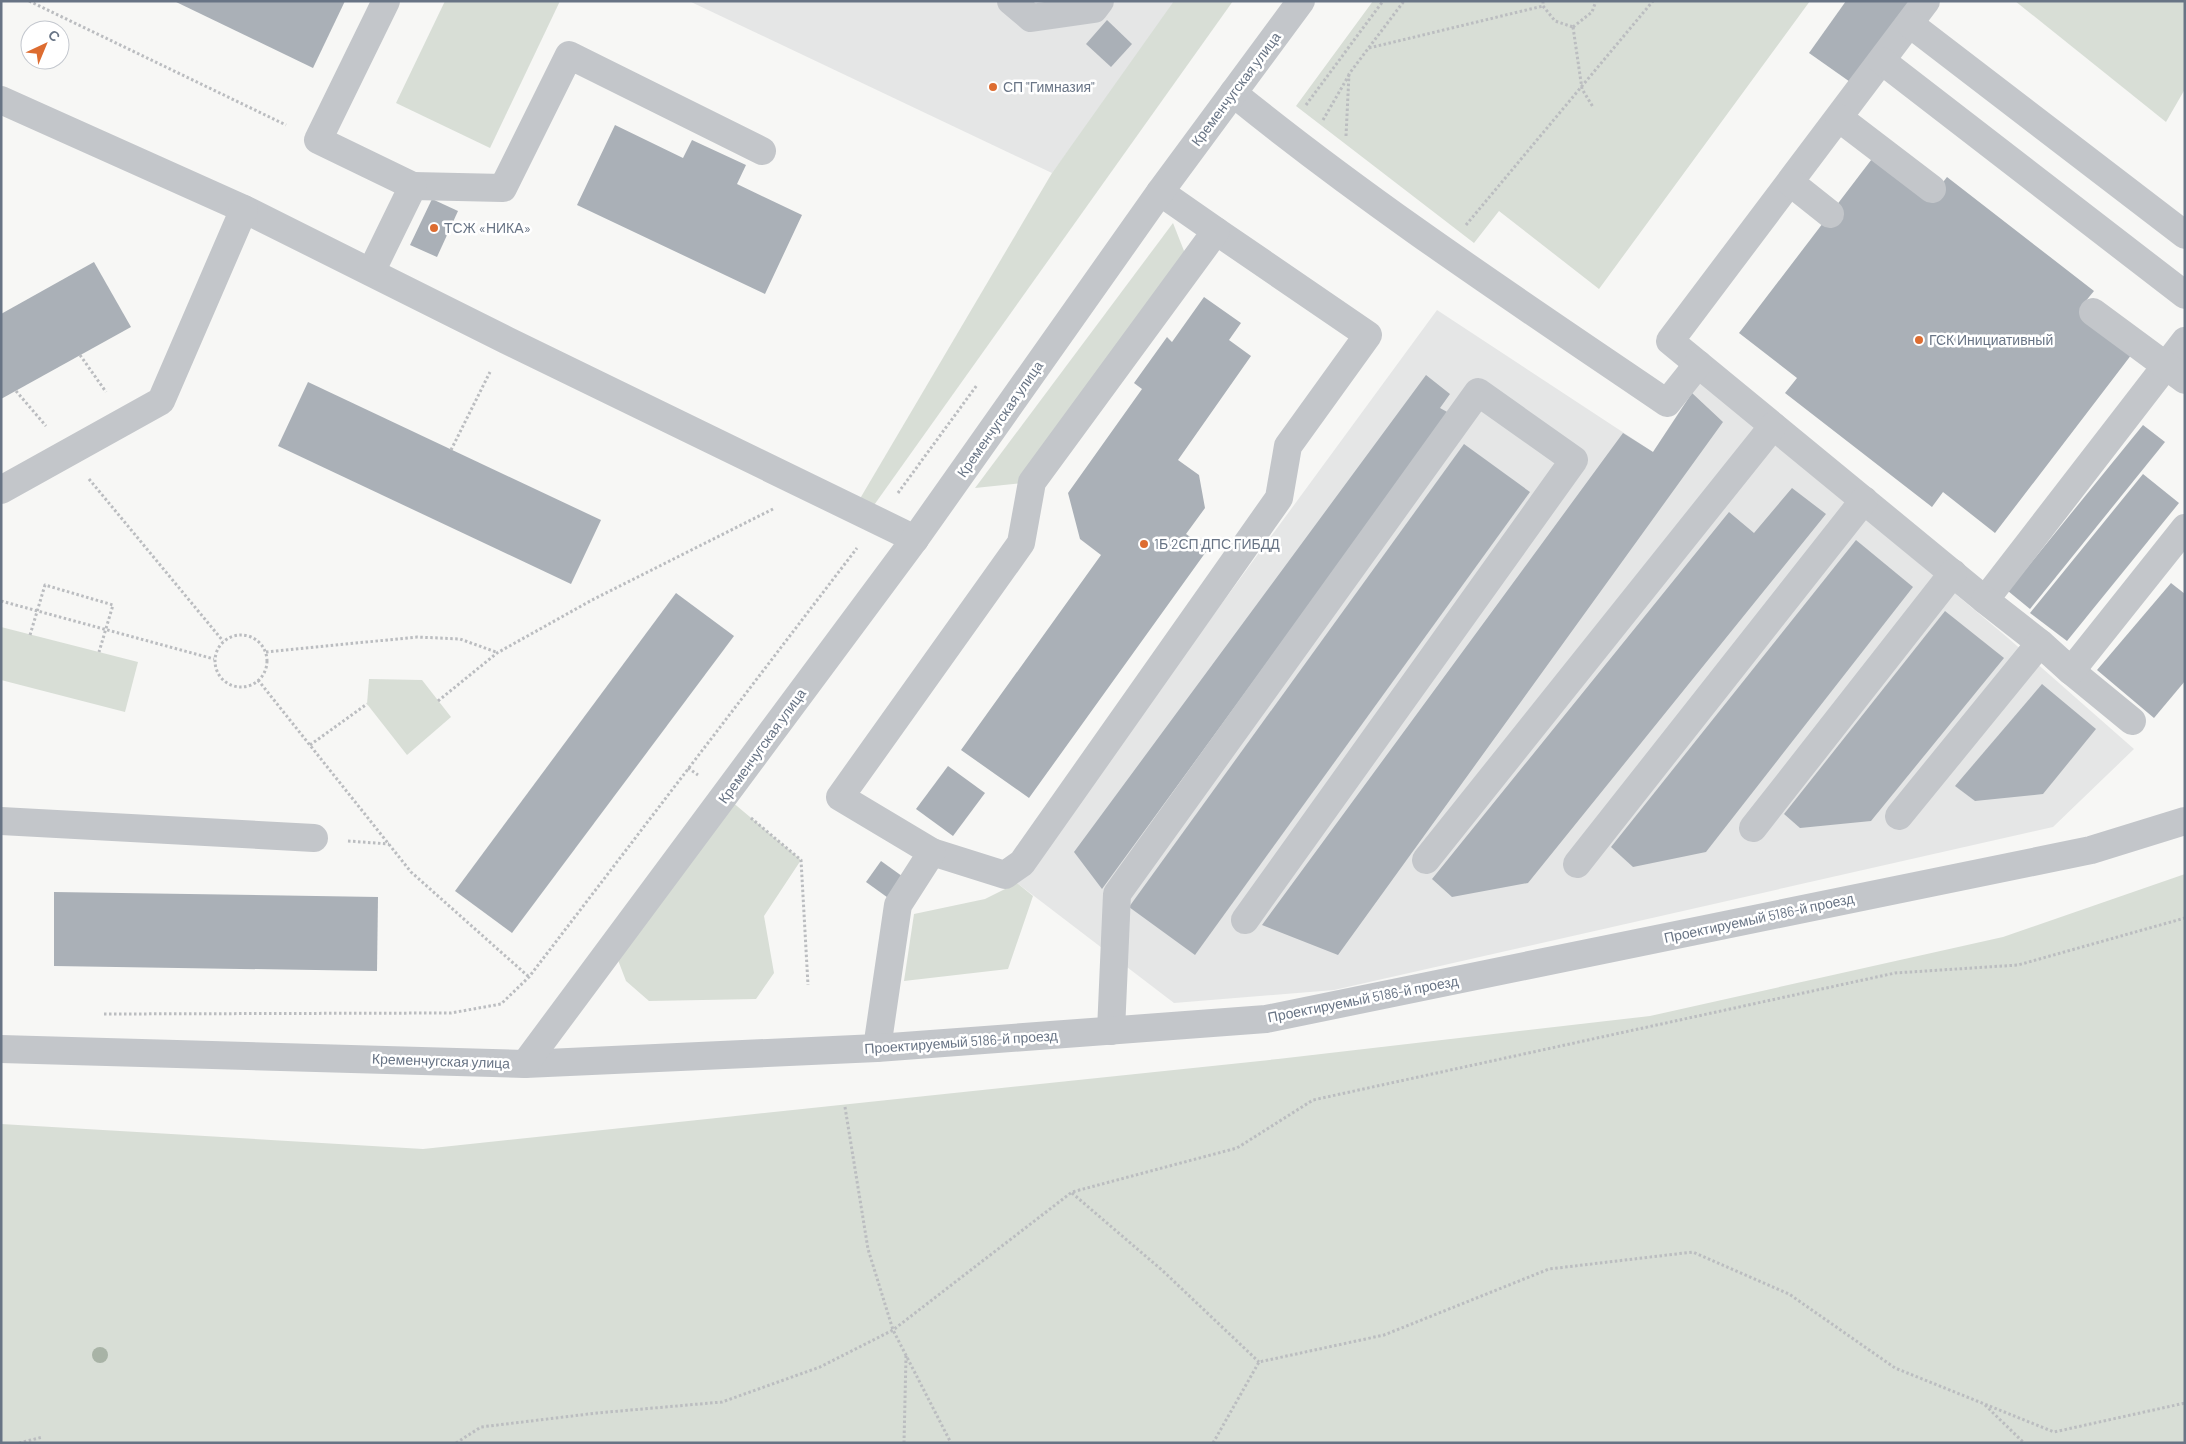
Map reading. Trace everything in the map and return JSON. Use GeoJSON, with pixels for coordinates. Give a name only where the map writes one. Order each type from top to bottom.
{"type":"FeatureCollection","features":[{"type":"Feature","properties":{"kind":"street"},"geometry":{"type":"LineString","coordinates":[[386,1],[318,140],[413,186],[503,188],[569,56],[762,151]]}},
{"type":"Feature","properties":{"kind":"street"},"geometry":{"type":"LineString","coordinates":[[1011,1],[1031,18],[1094,9],[1100,1]]}},
{"type":"Feature","properties":{"kind":"street","name":"Кременчугская улица"},"geometry":{"type":"LineString","coordinates":[[1,1048],[524,1064],[915,539],[1160,192],[1301,1]]}},
{"type":"Feature","properties":{"kind":"street"},"geometry":{"type":"LineString","coordinates":[[1926,1],[1791,183],[1670,341],[2040,643],[2071,672],[2132,721]]}},
{"type":"Feature","properties":{"kind":"street"},"geometry":{"type":"LineString","coordinates":[[1910,24],[2185,235]]}},
{"type":"Feature","properties":{"kind":"street"},"geometry":{"type":"LineString","coordinates":[[1882,61],[2185,295]]}},
{"type":"Feature","properties":{"kind":"street"},"geometry":{"type":"LineString","coordinates":[[1233,93],[1284,135],[1466,267],[1667,403],[1698,364]]}},
{"type":"Feature","properties":{"kind":"street"},"geometry":{"type":"LineString","coordinates":[[1,100],[244,209],[506,340],[915,539]]}},
{"type":"Feature","properties":{"kind":"street"},"geometry":{"type":"LineString","coordinates":[[1839,118],[1932,189]]}},
{"type":"Feature","properties":{"kind":"street"},"geometry":{"type":"LineString","coordinates":[[1791,183],[1830,214]]}},
{"type":"Feature","properties":{"kind":"street"},"geometry":{"type":"LineString","coordinates":[[371,272],[413,186]]}},
{"type":"Feature","properties":{"kind":"street"},"geometry":{"type":"LineString","coordinates":[[1160,192],[1368,335],[1288,446],[1279,498],[1022,863],[1005,875],[932,852],[840,797],[1021,543],[1032,482],[1216,231]]}},
{"type":"Feature","properties":{"kind":"street"},"geometry":{"type":"LineString","coordinates":[[1,490],[161,401],[244,209]]}},
{"type":"Feature","properties":{"kind":"street"},"geometry":{"type":"LineString","coordinates":[[2092,312],[2176,373]]}},
{"type":"Feature","properties":{"kind":"street"},"geometry":{"type":"LineString","coordinates":[[1985,600],[2176,373],[2185,341]]}},
{"type":"Feature","properties":{"kind":"street"},"geometry":{"type":"LineString","coordinates":[[1111,1031],[1118,894],[1478,392],[1574,460],[1245,920]]}},
{"type":"Feature","properties":{"kind":"street"},"geometry":{"type":"LineString","coordinates":[[1426,860],[1773,426]]}},
{"type":"Feature","properties":{"kind":"street"},"geometry":{"type":"LineString","coordinates":[[1577,864],[1864,500]]}},
{"type":"Feature","properties":{"kind":"street"},"geometry":{"type":"LineString","coordinates":[[2071,672],[2185,528]]}},
{"type":"Feature","properties":{"kind":"street"},"geometry":{"type":"LineString","coordinates":[[1753,828],[1953,573]]}},
{"type":"Feature","properties":{"kind":"street"},"geometry":{"type":"LineString","coordinates":[[1900,816],[2040,643]]}},
{"type":"Feature","properties":{"kind":"street"},"geometry":{"type":"LineString","coordinates":[[1,821],[314,838]]}},
{"type":"Feature","properties":{"kind":"street","name":"Проектируемый 5186-й проезд"},"geometry":{"type":"LineString","coordinates":[[524,1064],[877,1048],[1266,1019],[2091,850],[2185,821]]}},
{"type":"Feature","properties":{"kind":"street"},"geometry":{"type":"LineString","coordinates":[[877,1048],[898,905],[932,852]]}},
{"type":"Feature","properties":{"kind":"path"},"geometry":{"type":"LineString","coordinates":[[29,1],[318,140]]}},
{"type":"Feature","properties":{"kind":"path"},"geometry":{"type":"LineString","coordinates":[[1284,135],[1383,1]]}},
{"type":"Feature","properties":{"kind":"path"},"geometry":{"type":"LineString","coordinates":[[1346,142],[1349,74],[1404,1]]}},
{"type":"Feature","properties":{"kind":"path"},"geometry":{"type":"LineString","coordinates":[[1544,1],[1543,6],[1555,21],[1573,28]]}},
{"type":"Feature","properties":{"kind":"path"},"geometry":{"type":"LineString","coordinates":[[1573,28],[1592,12],[1596,1]]}},
{"type":"Feature","properties":{"kind":"path"},"geometry":{"type":"LineString","coordinates":[[1464,226],[1582,89],[1654,1]]}},
{"type":"Feature","properties":{"kind":"path"},"geometry":{"type":"LineString","coordinates":[[1369,48],[1543,6]]}},
{"type":"Feature","properties":{"kind":"path"},"geometry":{"type":"LineString","coordinates":[[1573,28],[1582,89],[1593,107]]}},
{"type":"Feature","properties":{"kind":"path"},"geometry":{"type":"LineString","coordinates":[[451,450],[506,340]]}},
{"type":"Feature","properties":{"kind":"path"},"geometry":{"type":"LineString","coordinates":[[80,355],[108,395]]}},
{"type":"Feature","properties":{"kind":"path"},"geometry":{"type":"LineString","coordinates":[[100,1014],[451,1013],[502,1004],[529,977],[878,521],[983,377]]}},
{"type":"Feature","properties":{"kind":"path"},"geometry":{"type":"LineString","coordinates":[[16,391],[223,641]]}},
{"type":"Feature","properties":{"kind":"path"},"geometry":{"type":"LineString","coordinates":[[438,701],[497,653],[592,600],[790,501],[802,484]]}},
{"type":"Feature","properties":{"kind":"path"},"geometry":{"type":"LineString","coordinates":[[30,635],[44,585],[113,605],[100,652]]}},
{"type":"Feature","properties":{"kind":"path"},"geometry":{"type":"LineString","coordinates":[[1,601],[214,659]]}},
{"type":"Feature","properties":{"kind":"path"},"geometry":{"type":"LineString","coordinates":[[232,635],[252,636],[266,652],[265,672],[249,686],[239,687],[229,684],[220,678],[214,659],[217,649],[223,641],[232,635]]}},
{"type":"Feature","properties":{"kind":"path"},"geometry":{"type":"LineString","coordinates":[[266,652],[417,638],[460,639],[497,653]]}},
{"type":"Feature","properties":{"kind":"path"},"geometry":{"type":"LineString","coordinates":[[258,680],[411,872],[529,977]]}},
{"type":"Feature","properties":{"kind":"path"},"geometry":{"type":"LineString","coordinates":[[310,745],[367,704]]}},
{"type":"Feature","properties":{"kind":"path"},"geometry":{"type":"LineString","coordinates":[[725,796],[801,860],[808,985]]}},
{"type":"Feature","properties":{"kind":"path"},"geometry":{"type":"LineString","coordinates":[[314,838],[390,844]]}},
{"type":"Feature","properties":{"kind":"path"},"geometry":{"type":"LineString","coordinates":[[456,1443],[481,1427],[597,1413],[722,1402],[820,1367],[893,1330],[1072,1192],[1237,1148],[1313,1100],[1895,973],[2018,965],[2185,918]]}},
{"type":"Feature","properties":{"kind":"path"},"geometry":{"type":"LineString","coordinates":[[845,1107],[868,1249],[893,1330],[951,1443]]}},
{"type":"Feature","properties":{"kind":"path"},"geometry":{"type":"LineString","coordinates":[[1072,1192],[1163,1271],[1259,1362]]}},
{"type":"Feature","properties":{"kind":"path"},"geometry":{"type":"LineString","coordinates":[[1213,1443],[1259,1362],[1384,1335],[1549,1269],[1693,1252],[1789,1294],[1895,1368],[2054,1432],[2185,1403]]}},
{"type":"Feature","properties":{"kind":"path"},"geometry":{"type":"LineString","coordinates":[[904,1443],[906,1355]]}},
{"type":"Feature","properties":{"kind":"path"},"geometry":{"type":"LineString","coordinates":[[1984,1404],[2024,1443]]}},
{"type":"Feature","properties":{"kind":"path"},"geometry":{"type":"LineString","coordinates":[[19,1443],[43,1437]]}},
{"type":"Feature","properties":{"kind":"shaded area"},"geometry":{"type":"Polygon","coordinates":[[[445,1],[560,1],[490,148],[396,103],[445,1]]]}},
{"type":"Feature","properties":{"kind":"shaded area","name":"СП \"Гимназия\""},"geometry":{"type":"Polygon","coordinates":[[[689,1],[1180,1],[1052,173],[689,1]]]}},
{"type":"Feature","properties":{"kind":"shaded area"},"geometry":{"type":"Polygon","coordinates":[[[1174,1],[1233,1],[867,515],[858,502],[1052,173],[1174,1]]]}},
{"type":"Feature","properties":{"kind":"shaded area"},"geometry":{"type":"Polygon","coordinates":[[[1373,1],[1810,1],[1599,289],[1499,211],[1474,243],[1296,106],[1373,1]]]}},
{"type":"Feature","properties":{"kind":"shaded area"},"geometry":{"type":"Polygon","coordinates":[[[2015,1],[2185,1],[2185,89],[2166,122],[2015,1]]]}},
{"type":"Feature","properties":{"kind":"shaded area"},"geometry":{"type":"Polygon","coordinates":[[[1173,223],[1190,266],[1032,482],[975,488],[1173,223]]]}},
{"type":"Feature","properties":{"kind":"shaded area"},"geometry":{"type":"Polygon","coordinates":[[[1437,310],[1653,452],[1700,380],[2008,638],[2134,749],[2053,827],[1334,990],[1174,1003],[1017,883],[1437,310]]]}},
{"type":"Feature","properties":{"kind":"shaded area"},"geometry":{"type":"Polygon","coordinates":[[[1,627],[138,662],[125,712],[1,680],[1,627]]]}},
{"type":"Feature","properties":{"kind":"shaded area"},"geometry":{"type":"Polygon","coordinates":[[[369,679],[422,680],[451,717],[407,755],[367,704],[369,679]]]}},
{"type":"Feature","properties":{"kind":"shaded area"},"geometry":{"type":"Polygon","coordinates":[[[725,796],[801,860],[764,916],[774,973],[756,999],[649,1001],[626,981],[613,947],[725,796]]]}},
{"type":"Feature","properties":{"kind":"shaded area"},"geometry":{"type":"Polygon","coordinates":[[[2185,874],[2185,1443],[1,1443],[1,1124],[423,1149],[1278,1059],[1650,1016],[2003,937],[2185,874]]]}},
{"type":"Feature","properties":{"kind":"shaded area"},"geometry":{"type":"Polygon","coordinates":[[[1017,883],[1033,896],[1008,969],[904,981],[914,914],[985,899],[1017,883]]]}},
{"type":"Feature","properties":{"kind":"building"},"geometry":{"type":"Polygon","coordinates":[[[174,1],[345,1],[313,68],[174,1]]]}},
{"type":"Feature","properties":{"kind":"building"},"geometry":{"type":"Polygon","coordinates":[[[1846,1],[1912,1],[1853,84],[1809,53],[1846,1]]]}},
{"type":"Feature","properties":{"kind":"building"},"geometry":{"type":"Polygon","coordinates":[[[1107,20],[1132,44],[1111,67],[1086,44],[1107,20]]]}},
{"type":"Feature","properties":{"kind":"building"},"geometry":{"type":"Polygon","coordinates":[[[615,125],[683,158],[692,140],[746,165],[737,184],[802,215],[765,294],[577,205],[615,125]]]}},
{"type":"Feature","properties":{"kind":"building"},"geometry":{"type":"Polygon","coordinates":[[[1878,151],[1934,194],[1947,177],[2094,291],[2080,308],[2135,350],[1995,533],[1943,492],[1932,507],[1785,393],[1797,378],[1739,333],[1878,151]]]}},
{"type":"Feature","properties":{"kind":"building","name":"ТСЖ «НИКА»"},"geometry":{"type":"Polygon","coordinates":[[[432,199],[458,211],[437,257],[410,245],[432,199]]]}},
{"type":"Feature","properties":{"kind":"building"},"geometry":{"type":"Polygon","coordinates":[[[94,262],[131,327],[1,399],[1,314],[94,262]]]}},
{"type":"Feature","properties":{"kind":"building","name":"1Б 2СП ДПС ГИБДД"},"geometry":{"type":"Polygon","coordinates":[[[1204,297],[1241,323],[1229,340],[1251,356],[1178,460],[1199,475],[1205,508],[1186,534],[1208,549],[1029,798],[961,750],[1101,555],[1080,539],[1068,493],[1142,389],[1134,383],[1167,337],[1172,342],[1204,297]]]}},
{"type":"Feature","properties":{"kind":"building"},"geometry":{"type":"Polygon","coordinates":[[[1426,375],[1450,394],[1440,408],[1449,413],[1102,889],[1074,852],[1426,375]]]}},
{"type":"Feature","properties":{"kind":"building"},"geometry":{"type":"Polygon","coordinates":[[[308,382],[601,520],[571,584],[278,446],[308,382]]]}},
{"type":"Feature","properties":{"kind":"building"},"geometry":{"type":"Polygon","coordinates":[[[1692,393],[1723,422],[1338,955],[1262,925],[1623,433],[1653,452],[1692,393]]]}},
{"type":"Feature","properties":{"kind":"building"},"geometry":{"type":"Polygon","coordinates":[[[2143,425],[2165,442],[2030,609],[2008,591],[2143,425]]]}},
{"type":"Feature","properties":{"kind":"building"},"geometry":{"type":"Polygon","coordinates":[[[1464,444],[1530,492],[1195,955],[1129,907],[1464,444]]]}},
{"type":"Feature","properties":{"kind":"building"},"geometry":{"type":"Polygon","coordinates":[[[2143,474],[2179,503],[2067,641],[2030,613],[2143,474]]]}},
{"type":"Feature","properties":{"kind":"building"},"geometry":{"type":"Polygon","coordinates":[[[1792,488],[1826,514],[1528,883],[1452,897],[1432,879],[1729,512],[1754,533],[1792,488]]]}},
{"type":"Feature","properties":{"kind":"building"},"geometry":{"type":"Polygon","coordinates":[[[1856,540],[1913,587],[1706,852],[1633,867],[1611,847],[1856,540]]]}},
{"type":"Feature","properties":{"kind":"building"},"geometry":{"type":"Polygon","coordinates":[[[2171,583],[2185,594],[2185,681],[2154,718],[2097,670],[2171,583]]]}},
{"type":"Feature","properties":{"kind":"building"},"geometry":{"type":"Polygon","coordinates":[[[676,593],[734,636],[512,933],[455,891],[676,593]]]}},
{"type":"Feature","properties":{"kind":"building"},"geometry":{"type":"Polygon","coordinates":[[[1945,611],[2004,658],[1871,821],[1800,828],[1784,814],[1945,611]]]}},
{"type":"Feature","properties":{"kind":"building"},"geometry":{"type":"Polygon","coordinates":[[[2042,684],[2096,729],[2043,794],[1975,801],[1955,786],[2042,684]]]}},
{"type":"Feature","properties":{"kind":"building"},"geometry":{"type":"Polygon","coordinates":[[[948,766],[985,793],[953,836],[916,809],[948,766]]]}},
{"type":"Feature","properties":{"kind":"building"},"geometry":{"type":"Polygon","coordinates":[[[881,861],[913,884],[898,905],[866,882],[881,861]]]}},
{"type":"Feature","properties":{"kind":"building"},"geometry":{"type":"Polygon","coordinates":[[[54,892],[378,897],[377,971],[54,966],[54,892]]]}},
{"type":"Feature","properties":{"kind":"place","name":"СП \"Гимназия\""},"geometry":{"type":"Point","coordinates":[993,87]}},
{"type":"Feature","properties":{"kind":"place","name":"ТСЖ «НИКА»"},"geometry":{"type":"Point","coordinates":[434,228]}},
{"type":"Feature","properties":{"kind":"place","name":"ГСК Инициативный"},"geometry":{"type":"Point","coordinates":[1919,340]}},
{"type":"Feature","properties":{"kind":"place","name":"1Б 2СП ДПС ГИБДД"},"geometry":{"type":"Point","coordinates":[1144,544]}}]}
